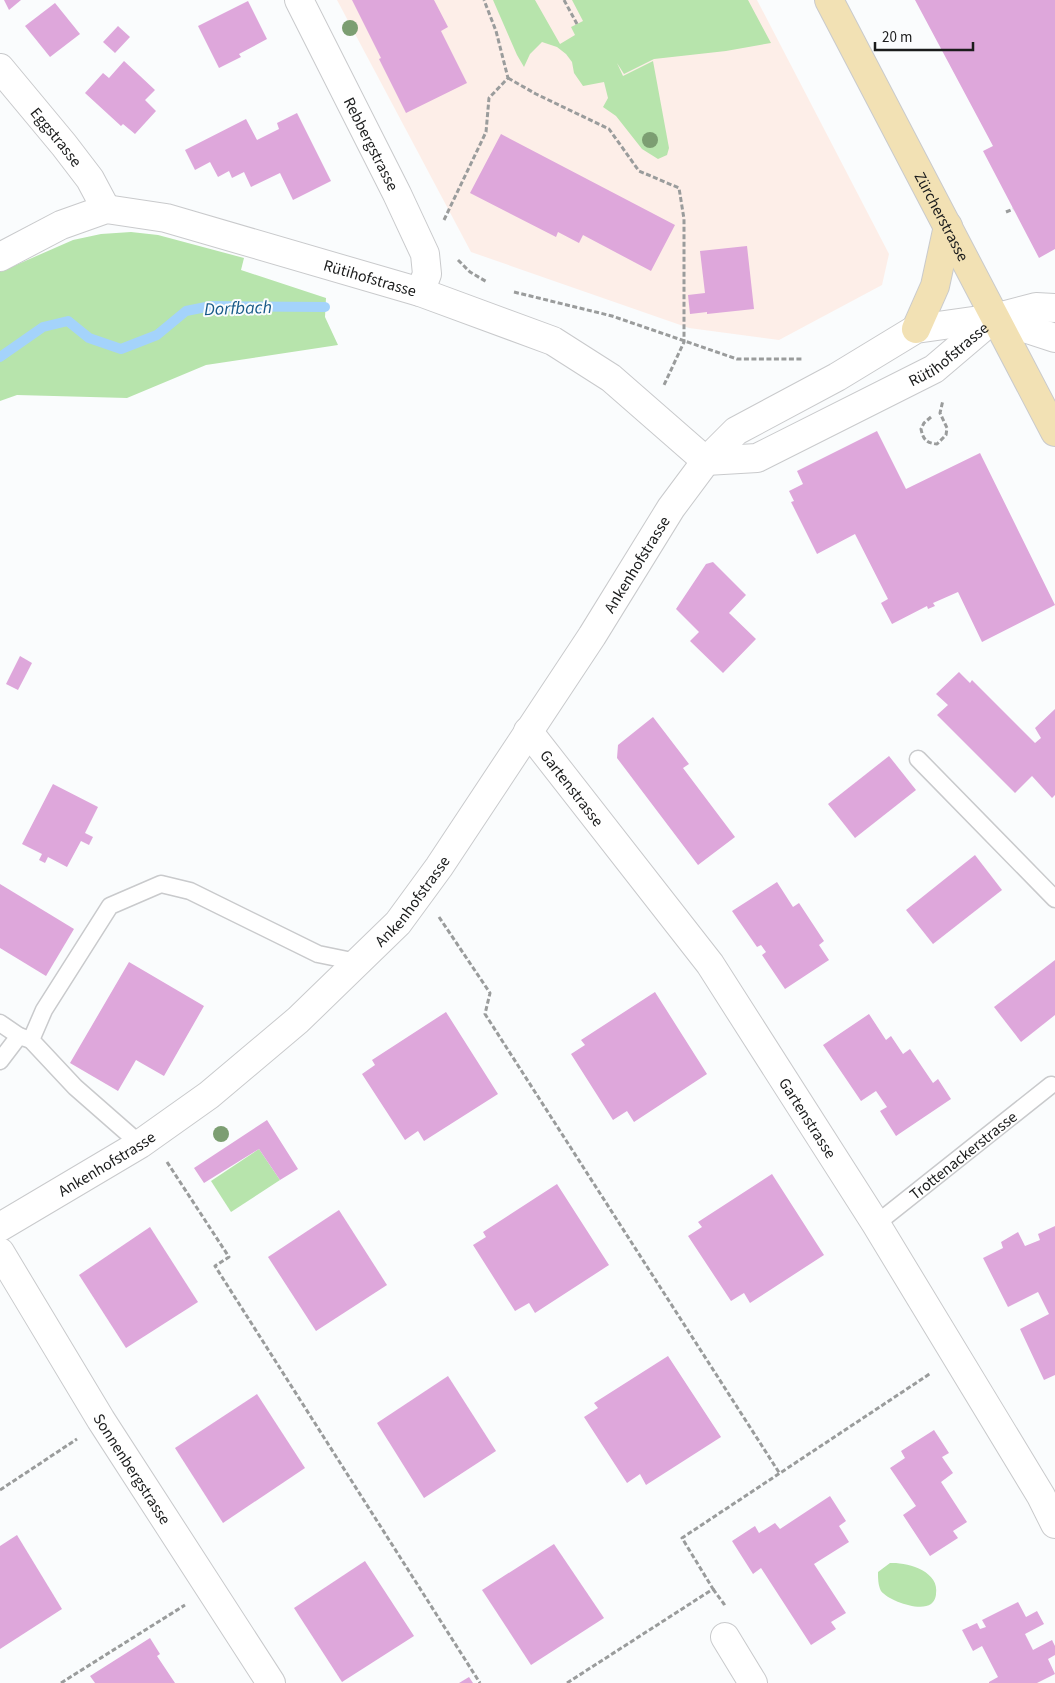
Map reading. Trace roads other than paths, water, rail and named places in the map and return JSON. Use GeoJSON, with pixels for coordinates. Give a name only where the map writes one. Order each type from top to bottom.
{"type":"FeatureCollection","features":[{"type":"Feature","properties":{"kind":"main road","name":"Zürcherstrasse"},"geometry":{"type":"LineString","coordinates":[[830,0],[1055,432]]}},
{"type":"Feature","properties":{"kind":"main road"},"geometry":{"type":"LineString","coordinates":[[916,329],[935,286],[948,226]]}},
{"type":"Feature","properties":{"kind":"street","name":"Rebbergstrasse"},"geometry":{"type":"LineString","coordinates":[[299,0],[397,194],[425,254],[427,274],[420,292]]}},
{"type":"Feature","properties":{"kind":"street","name":"Eggstrasse"},"geometry":{"type":"LineString","coordinates":[[0,68],[90,179],[106,209]]}},
{"type":"Feature","properties":{"kind":"street","name":"Rütihofstrasse"},"geometry":{"type":"LineString","coordinates":[[0,257],[61,225],[106,209],[166,218],[420,292],[553,341],[611,378],[706,461],[757,458],[934,369],[994,318]]}},
{"type":"Feature","properties":{"kind":"street"},"geometry":{"type":"LineString","coordinates":[[994,318],[1036,307],[1055,308]]}},
{"type":"Feature","properties":{"kind":"street","name":"Rütihofstrasse"},"geometry":{"type":"LineString","coordinates":[[706,461],[736,431],[837,377],[916,329],[994,318]]}},
{"type":"Feature","properties":{"kind":"street"},"geometry":{"type":"LineString","coordinates":[[994,318],[1055,338]]}},
{"type":"Feature","properties":{"kind":"street","name":"Ankenhofstrasse"},"geometry":{"type":"LineString","coordinates":[[0,1227],[145,1140],[209,1095],[298,1020],[398,923],[439,867],[592,636],[671,508],[706,461]]}},
{"type":"Feature","properties":{"kind":"street","name":"Gartenstrasse"},"geometry":{"type":"LineString","coordinates":[[528,731],[710,964],[876,1224],[1041,1496],[1055,1524]]}},
{"type":"Feature","properties":{"kind":"street","name":"Sonnenbergstrasse"},"geometry":{"type":"LineString","coordinates":[[0,1252],[101,1420],[271,1683]]}},
{"type":"Feature","properties":{"kind":"street"},"geometry":{"type":"LineString","coordinates":[[726,1638],[752,1683]]}},
{"type":"Feature","properties":{"kind":"lane"},"geometry":{"type":"LineString","coordinates":[[918,758],[1055,899]]}},
{"type":"Feature","properties":{"kind":"lane"},"geometry":{"type":"LineString","coordinates":[[0,1061],[25,1038],[110,906],[161,884],[190,891],[318,954],[357,962]]}},
{"type":"Feature","properties":{"kind":"lane"},"geometry":{"type":"LineString","coordinates":[[0,1023],[25,1038],[75,1087],[145,1140]]}},
{"type":"Feature","properties":{"kind":"lane","name":"Trottenackerstrasse"},"geometry":{"type":"LineString","coordinates":[[876,1224],[1051,1085]]}},
{"type":"Feature","properties":{"kind":"waterway","name":"Dorfbach"},"geometry":{"type":"LineString","coordinates":[[0,357],[43,327],[68,321],[89,338],[121,349],[157,335],[186,311],[211,306],[325,307]]}}]}
